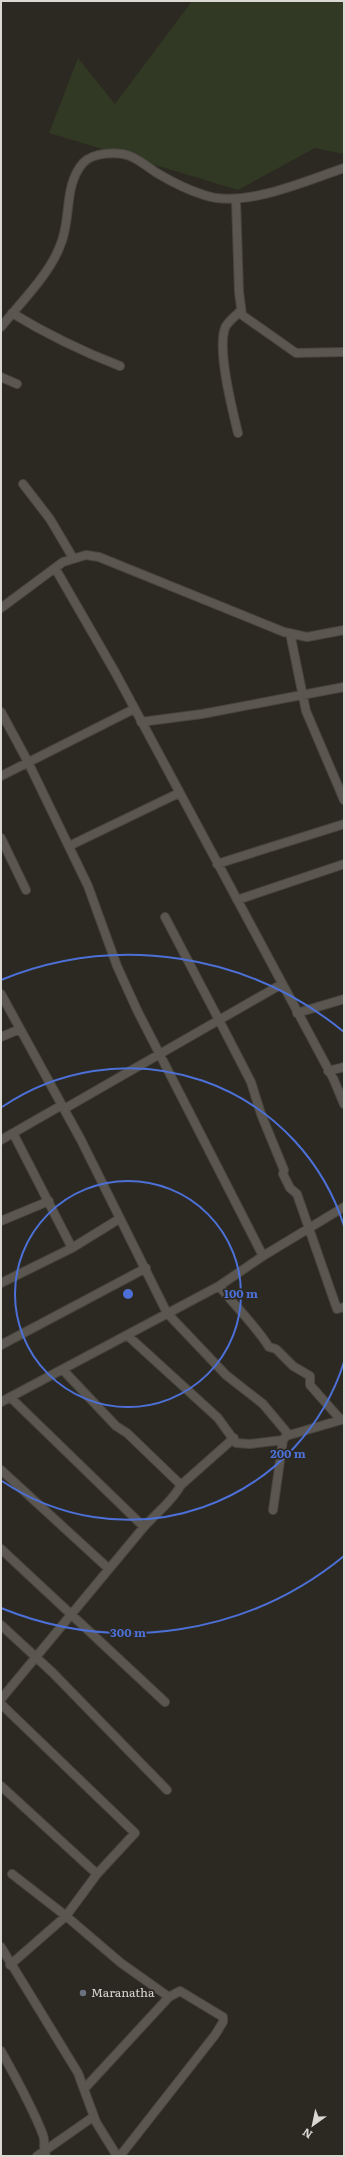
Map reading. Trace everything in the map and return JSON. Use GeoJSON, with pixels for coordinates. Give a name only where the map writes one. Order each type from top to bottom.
{"type":"FeatureCollection","features":[{"type":"Feature","properties":{"kind":"street"},"geometry":{"type":"LineString","coordinates":[[1,327],[32,289],[60,248],[66,231],[73,178],[85,161],[95,156],[115,153],[131,156],[158,174],[204,196],[220,200],[243,199],[344,168]]}},
{"type":"Feature","properties":{"kind":"street"},"geometry":{"type":"LineString","coordinates":[[236,200],[242,315],[296,353],[344,352]]}},
{"type":"Feature","properties":{"kind":"street"},"geometry":{"type":"LineString","coordinates":[[238,433],[222,346],[225,327],[242,310]]}},
{"type":"Feature","properties":{"kind":"street"},"geometry":{"type":"LineString","coordinates":[[12,313],[74,348],[120,366]]}},
{"type":"Feature","properties":{"kind":"street"},"geometry":{"type":"LineString","coordinates":[[1,377],[17,384]]}},
{"type":"Feature","properties":{"kind":"street"},"geometry":{"type":"LineString","coordinates":[[24,484],[50,519],[73,558]]}},
{"type":"Feature","properties":{"kind":"street"},"geometry":{"type":"LineString","coordinates":[[1,608],[55,568],[73,558],[86,555],[99,557],[263,624],[290,633],[307,637],[344,630]]}},
{"type":"Feature","properties":{"kind":"street"},"geometry":{"type":"LineString","coordinates":[[55,568],[134,709],[328,1071],[334,1078],[344,1104]]}},
{"type":"Feature","properties":{"kind":"street"},"geometry":{"type":"LineString","coordinates":[[290,633],[302,695],[320,745],[344,800]]}},
{"type":"Feature","properties":{"kind":"street"},"geometry":{"type":"LineString","coordinates":[[141,722],[202,714],[344,687]]}},
{"type":"Feature","properties":{"kind":"street"},"geometry":{"type":"LineString","coordinates":[[1,776],[134,709]]}},
{"type":"Feature","properties":{"kind":"street"},"geometry":{"type":"LineString","coordinates":[[1,712],[28,762],[88,886],[117,966],[159,1054],[262,1256]]}},
{"type":"Feature","properties":{"kind":"street"},"geometry":{"type":"LineString","coordinates":[[69,846],[179,793]]}},
{"type":"Feature","properties":{"kind":"street"},"geometry":{"type":"LineString","coordinates":[[217,864],[344,824]]}},
{"type":"Feature","properties":{"kind":"street"},"geometry":{"type":"LineString","coordinates":[[1,838],[26,890]]}},
{"type":"Feature","properties":{"kind":"street"},"geometry":{"type":"LineString","coordinates":[[237,900],[344,864]]}},
{"type":"Feature","properties":{"kind":"street"},"geometry":{"type":"LineString","coordinates":[[165,917],[251,1082],[284,1170],[283,1174],[290,1188],[297,1194],[337,1309],[344,1307]]}},
{"type":"Feature","properties":{"kind":"street"},"geometry":{"type":"LineString","coordinates":[[1,1140],[159,1054],[282,984]]}},
{"type":"Feature","properties":{"kind":"street"},"geometry":{"type":"LineString","coordinates":[[1,994],[81,1140],[119,1219],[146,1268],[167,1313],[226,1375],[263,1404],[286,1438],[273,1510]]}},
{"type":"Feature","properties":{"kind":"street"},"geometry":{"type":"LineString","coordinates":[[297,1013],[344,999]]}},
{"type":"Feature","properties":{"kind":"street"},"geometry":{"type":"LineString","coordinates":[[1,1037],[20,1029]]}},
{"type":"Feature","properties":{"kind":"street"},"geometry":{"type":"LineString","coordinates":[[328,1071],[344,1067]]}},
{"type":"Feature","properties":{"kind":"street"},"geometry":{"type":"LineString","coordinates":[[13,1133],[72,1248]]}},
{"type":"Feature","properties":{"kind":"street"},"geometry":{"type":"LineString","coordinates":[[1,1221],[49,1201]]}},
{"type":"Feature","properties":{"kind":"street"},"geometry":{"type":"LineString","coordinates":[[1,1402],[218,1286],[262,1256],[344,1208]]}},
{"type":"Feature","properties":{"kind":"street"},"geometry":{"type":"LineString","coordinates":[[1,1283],[72,1248],[119,1219]]}},
{"type":"Feature","properties":{"kind":"street"},"geometry":{"type":"LineString","coordinates":[[1,1345],[146,1268]]}},
{"type":"Feature","properties":{"kind":"street"},"geometry":{"type":"LineString","coordinates":[[127,1334],[218,1418],[234,1438],[236,1443],[250,1444],[286,1438],[343,1420],[310,1385],[310,1376],[293,1366],[276,1349],[269,1347],[258,1331],[245,1319],[218,1286]]}},
{"type":"Feature","properties":{"kind":"street"},"geometry":{"type":"LineString","coordinates":[[63,1370],[116,1426],[127,1434],[181,1485]]}},
{"type":"Feature","properties":{"kind":"street"},"geometry":{"type":"LineString","coordinates":[[10,1397],[144,1528]]}},
{"type":"Feature","properties":{"kind":"street"},"geometry":{"type":"LineString","coordinates":[[1,1698],[72,1616],[144,1528],[163,1510],[181,1485],[234,1438]]}},
{"type":"Feature","properties":{"kind":"street"},"geometry":{"type":"LineString","coordinates":[[1,1470],[109,1569]]}},
{"type":"Feature","properties":{"kind":"street"},"geometry":{"type":"LineString","coordinates":[[1,1549],[165,1702]]}},
{"type":"Feature","properties":{"kind":"street"},"geometry":{"type":"LineString","coordinates":[[1,1624],[36,1657],[167,1790]]}},
{"type":"Feature","properties":{"kind":"street"},"geometry":{"type":"LineString","coordinates":[[1,1704],[135,1833],[97,1874],[66,1916],[10,1965]]}},
{"type":"Feature","properties":{"kind":"street"},"geometry":{"type":"LineString","coordinates":[[1,1786],[97,1874]]}},
{"type":"Feature","properties":{"kind":"street"},"geometry":{"type":"LineString","coordinates":[[12,1874],[66,1916],[120,1963],[169,1997]]}},
{"type":"Feature","properties":{"kind":"street"},"geometry":{"type":"LineString","coordinates":[[1,1947],[10,1965],[78,2073],[85,2088],[93,2118],[119,2156],[223,2022],[223,2017],[180,1991],[169,1997],[85,2088]]}},
{"type":"Feature","properties":{"kind":"street"},"geometry":{"type":"LineString","coordinates":[[1,2051],[16,2078],[44,2137],[42,2155]]}},
{"type":"Feature","properties":{"kind":"street"},"geometry":{"type":"LineString","coordinates":[[42,2155],[93,2118]]}},
{"type":"Feature","properties":{"kind":"green space"},"geometry":{"type":"Polygon","coordinates":[[[192,1],[344,1],[344,154],[315,148],[238,190],[49,133],[78,58],[115,104],[192,1]]]}},
{"type":"Feature","properties":{"kind":"place","name":"Maranatha"},"geometry":{"type":"Point","coordinates":[83,1993]}}]}
